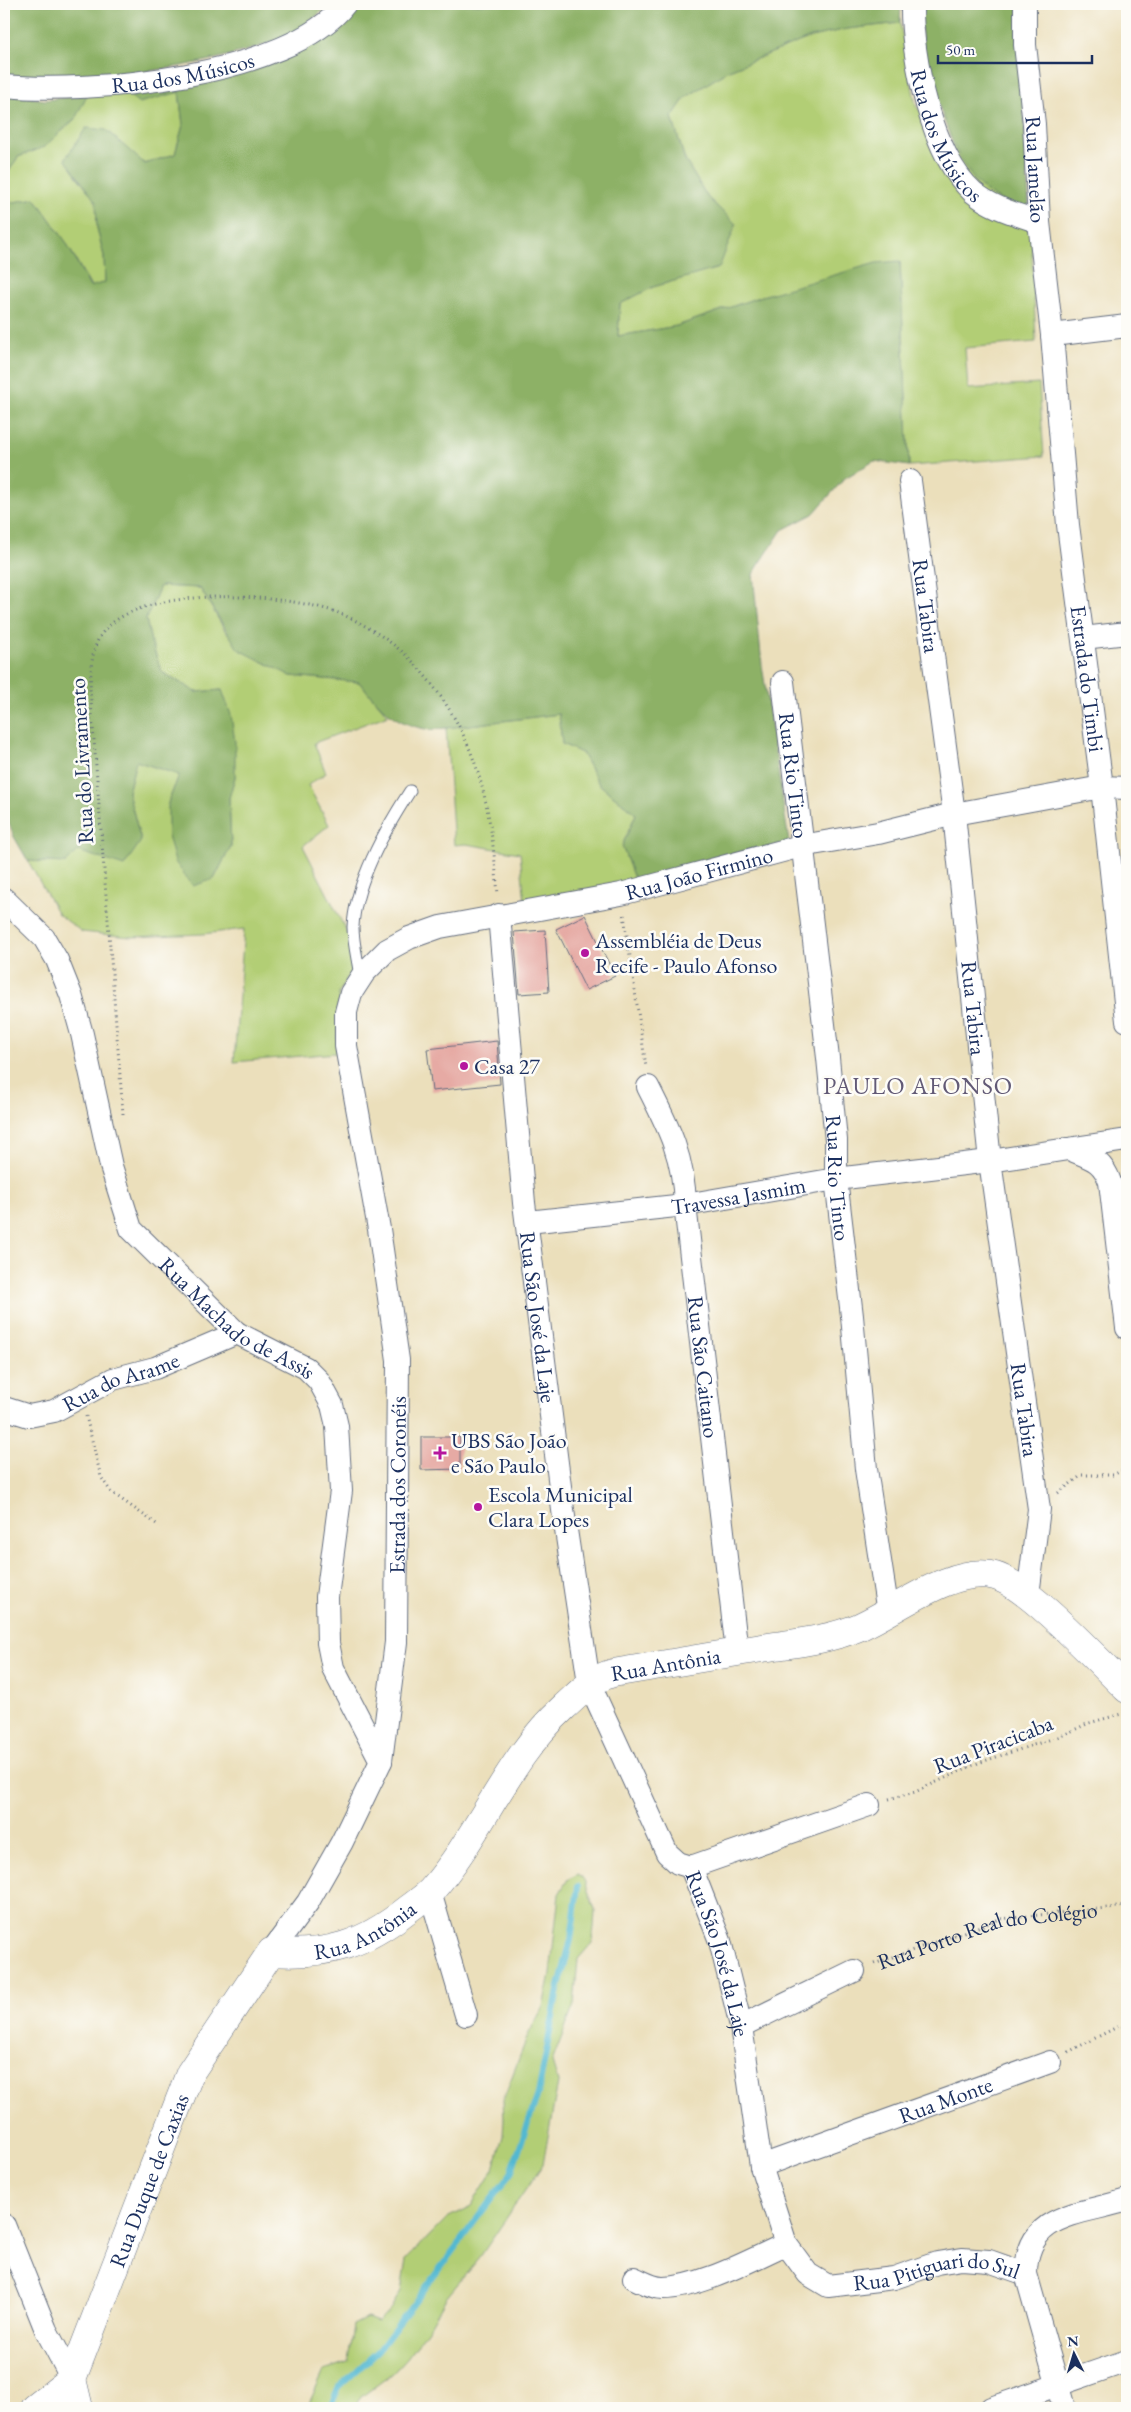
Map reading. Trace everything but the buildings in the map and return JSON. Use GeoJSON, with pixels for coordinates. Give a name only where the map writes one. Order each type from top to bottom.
{"type":"FeatureCollection","features":[{"type":"Feature","properties":{"kind":"street","name":"Rua dos Músicos"},"geometry":{"type":"LineString","coordinates":[[4,86],[60,89],[94,87],[220,68],[258,57],[306,38],[324,26],[345,4]]}},
{"type":"Feature","properties":{"kind":"street","name":"Rua dos Músicos"},"geometry":{"type":"LineString","coordinates":[[912,4],[915,57],[937,133],[952,165],[973,192],[994,206],[1039,222]]}},
{"type":"Feature","properties":{"kind":"street","name":"Rua Jamelão"},"geometry":{"type":"LineString","coordinates":[[1025,4],[1025,45],[1034,124],[1039,222],[1052,334]]}},
{"type":"Feature","properties":{"kind":"street"},"geometry":{"type":"LineString","coordinates":[[1052,334],[1127,326]]}},
{"type":"Feature","properties":{"kind":"street","name":"Estrada do Timbi"},"geometry":{"type":"LineString","coordinates":[[1052,334],[1068,525],[1102,787],[1127,1021]]}},
{"type":"Feature","properties":{"kind":"street","name":"Rua Tabira"},"geometry":{"type":"LineString","coordinates":[[910,481],[954,814],[990,1161],[1039,1509],[1028,1595]]}},
{"type":"Feature","properties":{"kind":"street"},"geometry":{"type":"LineString","coordinates":[[1083,638],[1127,633]]}},
{"type":"Feature","properties":{"kind":"street","name":"Rua Rio Tinto"},"geometry":{"type":"LineString","coordinates":[[784,682],[801,846],[828,1058],[836,1140],[836,1179],[852,1316],[866,1469],[888,1613]]}},
{"type":"Feature","properties":{"kind":"street","name":"Rua João Firmino"},"geometry":{"type":"LineString","coordinates":[[356,986],[387,950],[409,938],[440,927],[621,894],[801,846],[878,832],[954,814],[1102,787],[1127,788]]}},
{"type":"Feature","properties":{"kind":"street","name":"Rua Machado de Assis"},"geometry":{"type":"LineString","coordinates":[[4,899],[44,938],[57,960],[71,994],[82,1034],[111,1166],[131,1229],[237,1333],[306,1368],[319,1381],[332,1405],[337,1426],[341,1491],[327,1596],[328,1643],[332,1668],[381,1761]]}},
{"type":"Feature","properties":{"kind":"street","name":"Rua São José da Laje"},"geometry":{"type":"LineString","coordinates":[[500,915],[521,1169],[563,1510],[590,1683],[667,1853],[678,1863],[691,1867],[720,1941],[741,2026],[761,2166],[786,2244]]}},
{"type":"Feature","properties":{"kind":"street","name":"Estrada dos Coronéis"},"geometry":{"type":"LineString","coordinates":[[271,1952],[308,1902],[328,1867],[381,1761],[396,1642],[398,1360],[379,1229],[348,1063],[346,1012],[356,986]]}},
{"type":"Feature","properties":{"kind":"street","name":"Rua São Caitano"},"geometry":{"type":"LineString","coordinates":[[648,1087],[671,1132],[679,1156],[684,1181],[685,1205],[737,1652]]}},
{"type":"Feature","properties":{"kind":"street","name":"Travessa Jasmim"},"geometry":{"type":"LineString","coordinates":[[528,1222],[685,1205],[836,1179],[990,1161],[1127,1140]]}},
{"type":"Feature","properties":{"kind":"street"},"geometry":{"type":"LineString","coordinates":[[1068,1149],[1098,1161],[1106,1169],[1110,1182],[1127,1328]]}},
{"type":"Feature","properties":{"kind":"street","name":"Rua do Arame"},"geometry":{"type":"LineString","coordinates":[[8,1412],[29,1416],[54,1411],[114,1379],[155,1368],[237,1333]]}},
{"type":"Feature","properties":{"kind":"street","name":"Rua Antônia"},"geometry":{"type":"LineString","coordinates":[[271,1952],[300,1954],[359,1942],[393,1921],[430,1892],[456,1857],[522,1753],[554,1716],[590,1683],[612,1673],[843,1633],[888,1613],[935,1587],[957,1579],[983,1574],[997,1577],[1028,1595],[1127,1688]]}},
{"type":"Feature","properties":{"kind":"street"},"geometry":{"type":"LineString","coordinates":[[691,1867],[869,1805]]}},
{"type":"Feature","properties":{"kind":"street"},"geometry":{"type":"LineString","coordinates":[[430,1892],[466,2015]]}},
{"type":"Feature","properties":{"kind":"street","name":"Rua Duque de Caxias"},"geometry":{"type":"LineString","coordinates":[[72,2379],[190,2073],[271,1952]]}},
{"type":"Feature","properties":{"kind":"street","name":"Rua Porto Real do Colégio"},"geometry":{"type":"LineString","coordinates":[[741,2026],[854,1971]]}},
{"type":"Feature","properties":{"kind":"street","name":"Rua Monte"},"geometry":{"type":"LineString","coordinates":[[761,2166],[1050,2062]]}},
{"type":"Feature","properties":{"kind":"street","name":"Rua Pitiguari do Sul"},"geometry":{"type":"LineString","coordinates":[[786,2244],[808,2274],[828,2286],[894,2278],[937,2263],[962,2259],[989,2261],[1026,2274],[1026,2257],[1033,2238],[1044,2226],[1127,2200]]}},
{"type":"Feature","properties":{"kind":"street"},"geometry":{"type":"LineString","coordinates":[[4,2225],[46,2330],[72,2379],[79,2408]]}},
{"type":"Feature","properties":{"kind":"street"},"geometry":{"type":"LineString","coordinates":[[634,2278],[661,2288],[674,2287],[713,2277],[786,2244]]}},
{"type":"Feature","properties":{"kind":"street"},"geometry":{"type":"LineString","coordinates":[[1026,2274],[1064,2408]]}},
{"type":"Feature","properties":{"kind":"street"},"geometry":{"type":"LineString","coordinates":[[991,2408],[1127,2361]]}},
{"type":"Feature","properties":{"kind":"street"},"geometry":{"type":"LineString","coordinates":[[35,2408],[72,2379]]}},
{"type":"Feature","properties":{"kind":"lane"},"geometry":{"type":"LineString","coordinates":[[356,986],[353,929],[356,905],[365,877],[410,791]]}},
{"type":"Feature","properties":{"kind":"path","name":"Rua do Livramento"},"geometry":{"type":"LineString","coordinates":[[124,1121],[90,688],[91,664],[98,639],[110,626],[140,608],[204,597],[250,597],[307,604],[341,614],[372,630],[412,661],[438,695],[465,736],[475,762],[486,795],[494,839],[500,915]]}},
{"type":"Feature","properties":{"kind":"path"},"geometry":{"type":"LineString","coordinates":[[621,894],[644,1044],[648,1087]]}},
{"type":"Feature","properties":{"kind":"path"},"geometry":{"type":"LineString","coordinates":[[82,1396],[101,1477],[111,1492],[158,1525]]}},
{"type":"Feature","properties":{"kind":"path"},"geometry":{"type":"LineString","coordinates":[[1039,1509],[1082,1475],[1114,1475],[1127,1468]]}},
{"type":"Feature","properties":{"kind":"path","name":"Rua Piracicaba"},"geometry":{"type":"LineString","coordinates":[[869,1805],[915,1792],[978,1763],[1061,1736],[1088,1723],[1127,1713]]}},
{"type":"Feature","properties":{"kind":"path","name":"Rua Porto Real do Colégio"},"geometry":{"type":"LineString","coordinates":[[854,1971],[1000,1919],[1127,1906]]}},
{"type":"Feature","properties":{"kind":"path"},"geometry":{"type":"LineString","coordinates":[[1050,2062],[1119,2026],[1127,2026]]}},
{"type":"Feature","properties":{"kind":"green space"},"geometry":{"type":"Polygon","coordinates":[[[4,4],[329,4],[306,24],[283,37],[258,47],[201,62],[145,72],[90,76],[4,78],[4,4]]]}},
{"type":"Feature","properties":{"kind":"green space"},"geometry":{"type":"Polygon","coordinates":[[[352,4],[901,4],[900,23],[847,29],[811,37],[729,70],[685,98],[672,117],[685,160],[708,198],[736,224],[719,268],[653,287],[620,304],[618,336],[677,326],[762,296],[876,263],[900,261],[909,466],[874,461],[845,478],[813,514],[782,530],[753,574],[762,665],[789,842],[635,881],[622,846],[636,814],[599,784],[582,753],[562,744],[559,714],[430,730],[417,727],[397,719],[382,708],[359,682],[291,676],[238,649],[200,588],[160,586],[146,619],[151,642],[162,672],[196,692],[222,690],[231,715],[235,742],[235,777],[229,798],[231,846],[214,879],[193,886],[175,862],[168,835],[168,803],[179,775],[136,761],[128,792],[141,841],[124,866],[78,851],[66,863],[28,861],[13,835],[4,808],[4,204],[35,198],[66,242],[90,287],[105,282],[104,256],[97,228],[96,202],[65,159],[86,128],[106,130],[145,164],[175,154],[183,125],[179,92],[139,103],[125,92],[240,66],[352,4]]]}},
{"type":"Feature","properties":{"kind":"green space"},"geometry":{"type":"Polygon","coordinates":[[[919,4],[1018,4],[1029,206],[1010,203],[993,196],[980,185],[959,156],[928,75],[919,4]]]}},
{"type":"Feature","properties":{"kind":"green space"},"geometry":{"type":"Polygon","coordinates":[[[900,23],[916,106],[1031,229],[1036,342],[965,348],[968,389],[1039,384],[1044,456],[909,466],[900,261],[762,296],[677,326],[618,336],[620,304],[653,287],[718,268],[736,224],[708,198],[685,160],[672,117],[685,98],[729,70],[811,37],[847,29],[900,23]]]}},
{"type":"Feature","properties":{"kind":"green space"},"geometry":{"type":"Polygon","coordinates":[[[125,92],[160,97],[179,92],[183,125],[175,154],[144,164],[106,130],[75,174],[97,202],[97,228],[104,256],[105,282],[91,287],[66,242],[35,198],[4,204],[4,179],[18,157],[44,147],[87,95],[125,92]]]}},
{"type":"Feature","properties":{"kind":"green space"},"geometry":{"type":"Polygon","coordinates":[[[4,93],[45,100],[87,95],[75,119],[44,147],[18,157],[4,179],[4,93]]]}},
{"type":"Feature","properties":{"kind":"green space"},"geometry":{"type":"Polygon","coordinates":[[[160,586],[200,588],[226,632],[291,676],[359,682],[388,715],[314,743],[326,773],[308,785],[329,825],[303,846],[359,956],[339,993],[336,1053],[234,1062],[244,929],[203,934],[131,937],[82,932],[58,914],[28,861],[66,863],[78,850],[141,841],[128,792],[136,761],[179,775],[168,803],[214,879],[231,846],[229,797],[235,777],[222,690],[196,692],[162,672],[151,642],[146,619],[160,586]]]}},
{"type":"Feature","properties":{"kind":"green space"},"geometry":{"type":"Polygon","coordinates":[[[559,714],[562,744],[582,753],[599,784],[636,814],[622,846],[635,881],[525,902],[520,853],[466,844],[454,845],[446,728],[559,714]]]}},
{"type":"Feature","properties":{"kind":"green space"},"geometry":{"type":"Polygon","coordinates":[[[579,1874],[584,1880],[595,1909],[594,1927],[592,1943],[578,1959],[574,2005],[552,2062],[558,2082],[543,2164],[480,2257],[446,2298],[429,2328],[407,2358],[393,2373],[361,2397],[353,2408],[307,2408],[324,2370],[348,2362],[353,2325],[367,2318],[378,2322],[391,2308],[401,2291],[406,2260],[447,2218],[471,2206],[494,2169],[503,2136],[503,2100],[528,2035],[543,2007],[550,1974],[559,1894],[568,1879],[579,1874]]]}},
{"type":"Feature","properties":{"kind":"waterway"},"geometry":{"type":"LineString","coordinates":[[330,2408],[339,2387],[379,2350],[511,2173],[538,2094],[558,1990],[571,1940],[578,1886]]}},
{"type":"Feature","properties":{"kind":"place","name":"Assembléia de Deus Recife - Paulo Afonso"},"geometry":{"type":"Point","coordinates":[585,953]}},
{"type":"Feature","properties":{"kind":"place","name":"Casa 27"},"geometry":{"type":"Point","coordinates":[464,1066]}},
{"type":"Feature","properties":{"kind":"place","name":"UBS São João e São Paulo"},"geometry":{"type":"Point","coordinates":[440,1453]}},
{"type":"Feature","properties":{"kind":"place","name":"Escola Municipal Clara Lopes"},"geometry":{"type":"Point","coordinates":[478,1507]}},
{"type":"Feature","properties":{"kind":"district","name":"PAULO AFONSO"},"geometry":{"type":"Point","coordinates":[918,1086]}}]}
